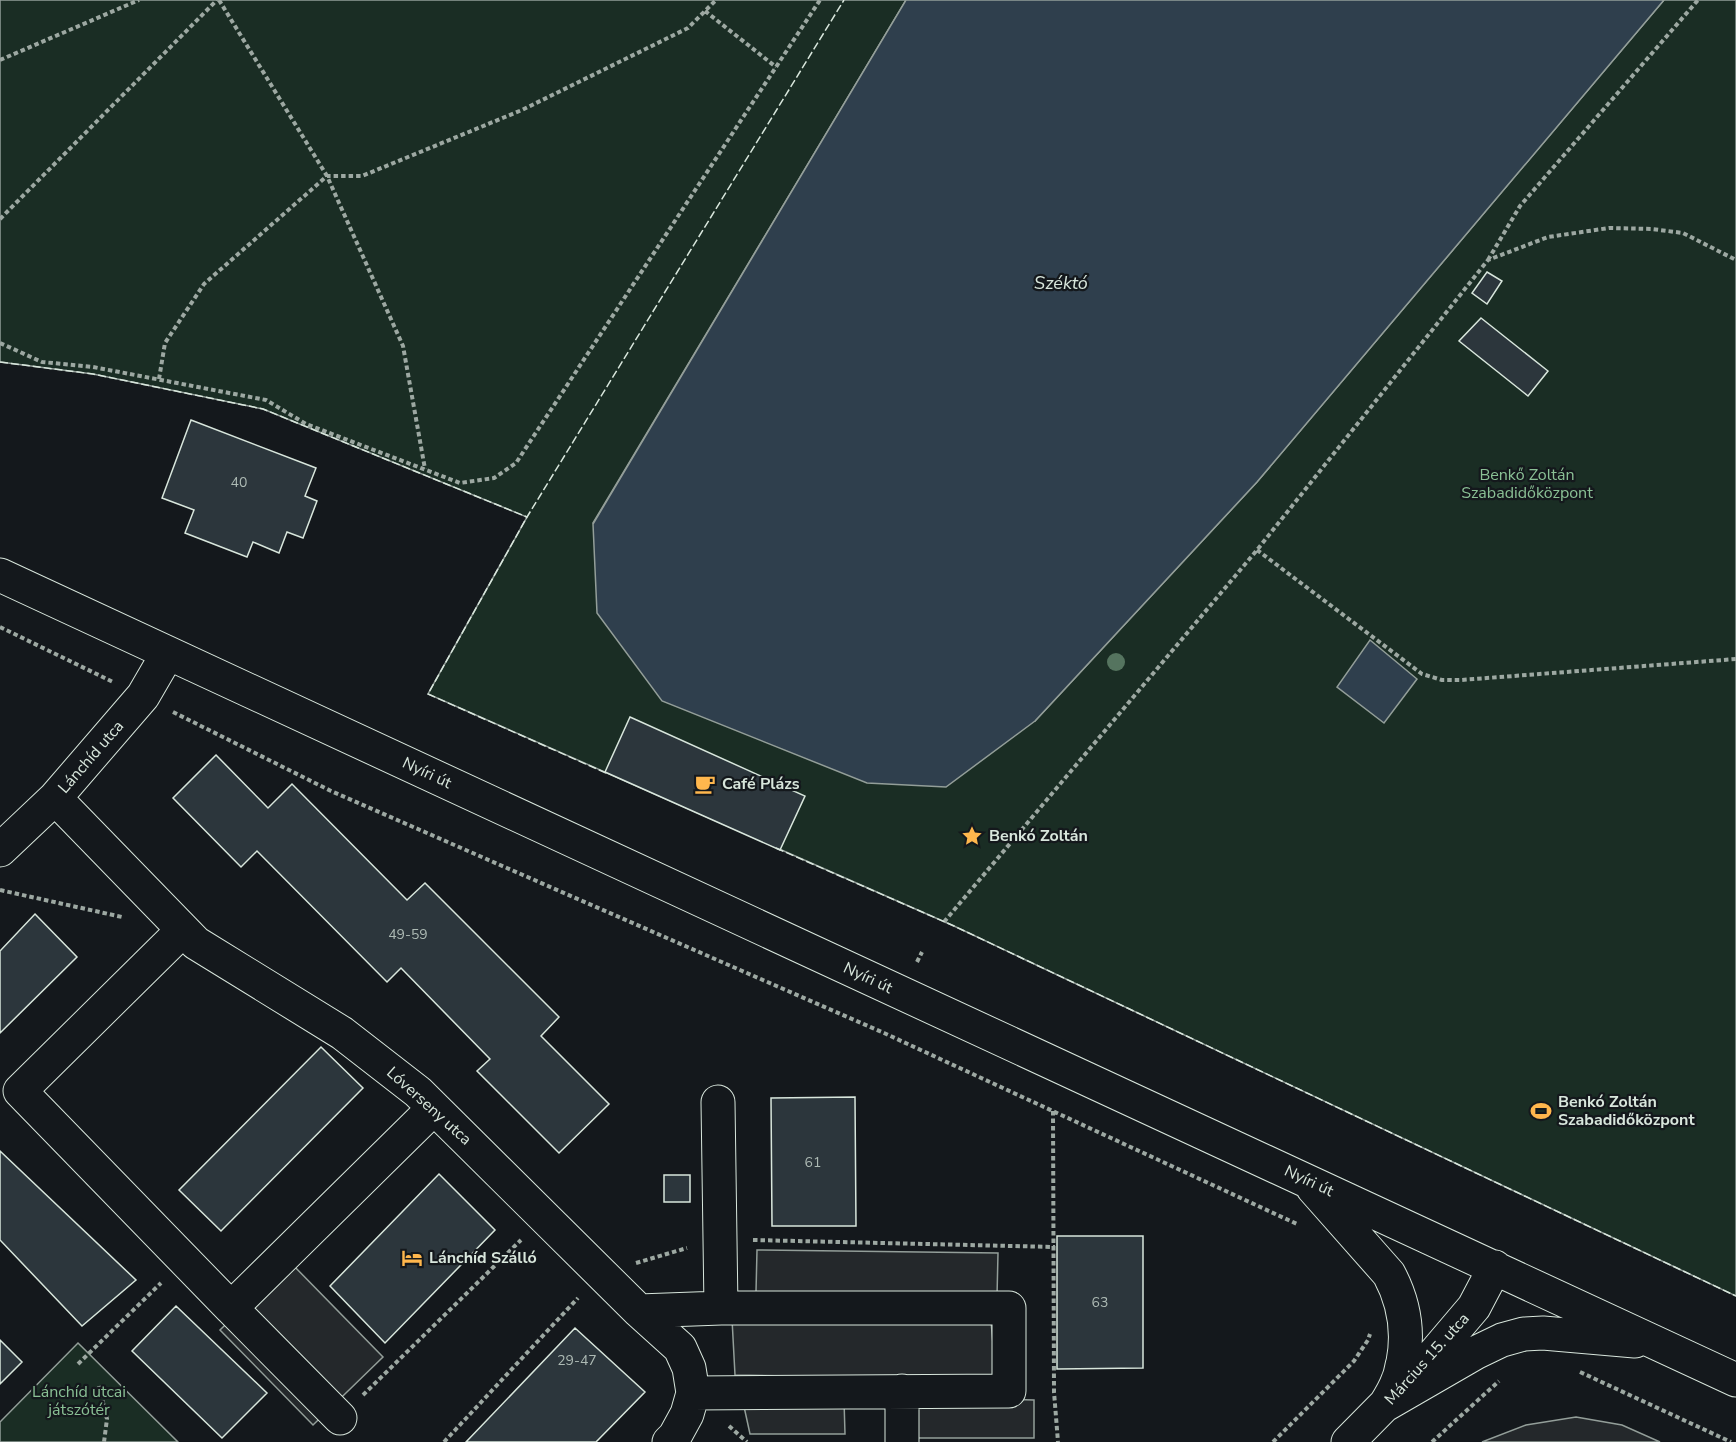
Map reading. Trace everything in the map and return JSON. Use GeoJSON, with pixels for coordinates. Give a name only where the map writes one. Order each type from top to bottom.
{"type":"FeatureCollection","features":[{"type":"Feature","properties":{"kind":"street","name":"Nyíri út"},"geometry":{"type":"LineString","coordinates":[[0,575],[1736,1380]]}},
{"type":"Feature","properties":{"kind":"street","name":"Lánchíd utca"},"geometry":{"type":"LineString","coordinates":[[0,850],[55,798],[142,696],[168,652]]}},
{"type":"Feature","properties":{"kind":"street","name":"Lóverseny utca"},"geometry":{"type":"LineString","coordinates":[[55,798],[196,943],[342,1033],[418,1092],[639,1311],[680,1348],[689,1368],[693,1393]]}},
{"type":"Feature","properties":{"kind":"street"},"geometry":{"type":"LineString","coordinates":[[183,930],[20,1091],[340,1418]]}},
{"type":"Feature","properties":{"kind":"street"},"geometry":{"type":"LineString","coordinates":[[718,1102],[721,1308]]}},
{"type":"Feature","properties":{"kind":"street"},"geometry":{"type":"LineString","coordinates":[[231,1308],[434,1108]]}},
{"type":"Feature","properties":{"kind":"street"},"geometry":{"type":"LineString","coordinates":[[1305,1179],[1389,1274],[1396,1287],[1403,1308],[1406,1331],[1404,1354],[1399,1379],[1385,1406]]}},
{"type":"Feature","properties":{"kind":"street","name":"Március 15. utca"},"geometry":{"type":"LineString","coordinates":[[1348,1442],[1429,1360],[1474,1307],[1495,1267]]}},
{"type":"Feature","properties":{"kind":"street"},"geometry":{"type":"LineString","coordinates":[[639,1311],[721,1308],[1009,1308],[1009,1391],[693,1393],[687,1414],[675,1436],[669,1442]]}},
{"type":"Feature","properties":{"kind":"street"},"geometry":{"type":"LineString","coordinates":[[1385,1406],[1475,1353],[1502,1340],[1524,1334],[1543,1333],[1657,1343]]}},
{"type":"Feature","properties":{"kind":"street"},"geometry":{"type":"LineString","coordinates":[[902,1391],[902,1442]]}},
{"type":"Feature","properties":{"kind":"path"},"geometry":{"type":"LineString","coordinates":[[0,60],[139,0]]}},
{"type":"Feature","properties":{"kind":"path"},"geometry":{"type":"LineString","coordinates":[[0,219],[218,0],[327,176],[403,346],[425,470]]}},
{"type":"Feature","properties":{"kind":"path"},"geometry":{"type":"LineString","coordinates":[[159,379],[165,343],[204,284],[327,176],[362,176],[522,110],[688,28],[716,0]]}},
{"type":"Feature","properties":{"kind":"path"},"geometry":{"type":"LineString","coordinates":[[0,343],[42,362],[93,367],[266,400],[306,424],[460,483],[494,478],[516,463],[820,0]]}},
{"type":"Feature","properties":{"kind":"path"},"geometry":{"type":"LineString","coordinates":[[944,922],[1257,550],[1488,260],[1520,206],[1698,0]]}},
{"type":"Feature","properties":{"kind":"path"},"geometry":{"type":"LineString","coordinates":[[705,11],[776,67]]}},
{"type":"Feature","properties":{"kind":"path"},"geometry":{"type":"LineString","coordinates":[[1488,260],[1548,237],[1609,228],[1652,229],[1683,233],[1736,260]]}},
{"type":"Feature","properties":{"kind":"path"},"geometry":{"type":"LineString","coordinates":[[1257,550],[1422,674],[1442,680],[1736,659]]}},
{"type":"Feature","properties":{"kind":"path"},"geometry":{"type":"LineString","coordinates":[[0,627],[331,791],[884,1033],[1298,1225]]}},
{"type":"Feature","properties":{"kind":"path"},"geometry":{"type":"LineString","coordinates":[[0,890],[126,918]]}},
{"type":"Feature","properties":{"kind":"path"},"geometry":{"type":"LineString","coordinates":[[1053,1111],[1054,1392],[1058,1442]]}},
{"type":"Feature","properties":{"kind":"path"},"geometry":{"type":"LineString","coordinates":[[340,1418],[545,1217]]}},
{"type":"Feature","properties":{"kind":"path"},"geometry":{"type":"LineString","coordinates":[[444,1442],[601,1272],[720,1239],[1055,1247]]}},
{"type":"Feature","properties":{"kind":"path"},"geometry":{"type":"LineString","coordinates":[[78,1364],[185,1259]]}},
{"type":"Feature","properties":{"kind":"path"},"geometry":{"type":"LineString","coordinates":[[1273,1442],[1354,1360],[1368,1340],[1371,1329]]}},
{"type":"Feature","properties":{"kind":"path"},"geometry":{"type":"LineString","coordinates":[[1577,1370],[1731,1442]]}},
{"type":"Feature","properties":{"kind":"path"},"geometry":{"type":"LineString","coordinates":[[1432,1442],[1506,1376]]}},
{"type":"Feature","properties":{"kind":"path"},"geometry":{"type":"LineString","coordinates":[[99,1386],[107,1419],[104,1442]]}},
{"type":"Feature","properties":{"kind":"green space","name":"Benkő Zoltán Szabadidőközpont"},"geometry":{"type":"Polygon","coordinates":[[[0,0],[906,0],[593,523],[1035,721],[1257,482],[1664,0],[1736,0],[1736,1296],[954,926],[428,694],[527,517],[263,409],[93,374],[0,362],[0,0]]]}},
{"type":"Feature","properties":{"kind":"green space","name":"Lánchíd utcai játszótér"},"geometry":{"type":"Polygon","coordinates":[[[78,1343],[178,1442],[0,1442],[0,1422],[78,1343]]]}},
{"type":"Feature","properties":{"kind":"shaded area"},"geometry":{"type":"Polygon","coordinates":[[[757,1250],[998,1253],[997,1297],[756,1292],[757,1250]]]}},
{"type":"Feature","properties":{"kind":"shaded area"},"geometry":{"type":"Polygon","coordinates":[[[290,1262],[383,1357],[313,1425],[220,1330],[290,1262]]]}},
{"type":"Feature","properties":{"kind":"shaded area"},"geometry":{"type":"Polygon","coordinates":[[[732,1319],[991,1321],[996,1380],[735,1375],[732,1319]]]}},
{"type":"Feature","properties":{"kind":"shaded area"},"geometry":{"type":"Polygon","coordinates":[[[915,1397],[1034,1400],[1034,1438],[915,1438],[915,1397]]]}},
{"type":"Feature","properties":{"kind":"shaded area"},"geometry":{"type":"Polygon","coordinates":[[[844,1400],[845,1434],[750,1434],[743,1402],[844,1400]]]}},
{"type":"Feature","properties":{"kind":"shaded area"},"geometry":{"type":"Polygon","coordinates":[[[1576,1417],[1622,1425],[1660,1442],[1482,1442],[1526,1425],[1576,1417]]]}},
{"type":"Feature","properties":{"kind":"water","name":"Széktó"},"geometry":{"type":"Polygon","coordinates":[[[906,0],[1664,0],[1257,482],[1035,721],[946,787],[867,783],[662,701],[597,613],[593,524],[906,0]]]}},
{"type":"Feature","properties":{"kind":"water"},"geometry":{"type":"Polygon","coordinates":[[[1370,640],[1417,679],[1384,723],[1337,687],[1370,640]]]}},
{"type":"Feature","properties":{"kind":"building"},"geometry":{"type":"Polygon","coordinates":[[[1487,272],[1502,281],[1487,304],[1472,293],[1487,272]]]}},
{"type":"Feature","properties":{"kind":"building"},"geometry":{"type":"Polygon","coordinates":[[[1481,318],[1548,371],[1528,396],[1459,341],[1481,318]]]}},
{"type":"Feature","properties":{"kind":"building"},"geometry":{"type":"Polygon","coordinates":[[[191,420],[316,468],[305,496],[317,501],[303,538],[287,532],[279,553],[253,542],[247,557],[185,533],[194,510],[162,498],[191,420]]]}},
{"type":"Feature","properties":{"kind":"building","name":"Café Plázs"},"geometry":{"type":"Polygon","coordinates":[[[630,717],[805,796],[780,850],[605,772],[630,717]]]}},
{"type":"Feature","properties":{"kind":"building"},"geometry":{"type":"Polygon","coordinates":[[[216,755],[268,808],[292,784],[407,900],[425,883],[559,1017],[541,1036],[609,1104],[559,1153],[477,1071],[490,1059],[401,968],[387,982],[257,851],[241,867],[173,798],[216,755]]]}},
{"type":"Feature","properties":{"kind":"building"},"geometry":{"type":"Polygon","coordinates":[[[35,914],[77,957],[0,1033],[0,951],[35,914]]]}},
{"type":"Feature","properties":{"kind":"building"},"geometry":{"type":"Polygon","coordinates":[[[321,1047],[363,1088],[221,1231],[179,1190],[321,1047]]]}},
{"type":"Feature","properties":{"kind":"building"},"geometry":{"type":"Polygon","coordinates":[[[855,1097],[856,1226],[772,1226],[771,1098],[855,1097]]]}},
{"type":"Feature","properties":{"kind":"building"},"geometry":{"type":"Polygon","coordinates":[[[0,1151],[136,1280],[82,1326],[0,1240],[0,1151]]]}},
{"type":"Feature","properties":{"kind":"building","name":"Lánchíd Szálló"},"geometry":{"type":"Polygon","coordinates":[[[439,1174],[495,1230],[385,1343],[330,1286],[439,1174]]]}},
{"type":"Feature","properties":{"kind":"building"},"geometry":{"type":"Polygon","coordinates":[[[664,1175],[690,1175],[690,1202],[664,1202],[664,1175]]]}},
{"type":"Feature","properties":{"kind":"building"},"geometry":{"type":"Polygon","coordinates":[[[1057,1236],[1143,1236],[1143,1368],[1057,1369],[1057,1236]]]}},
{"type":"Feature","properties":{"kind":"building"},"geometry":{"type":"Polygon","coordinates":[[[176,1306],[267,1393],[222,1438],[132,1351],[176,1306]]]}},
{"type":"Feature","properties":{"kind":"building"},"geometry":{"type":"Polygon","coordinates":[[[575,1328],[645,1392],[596,1442],[466,1442],[575,1328]]]}},
{"type":"Feature","properties":{"kind":"building"},"geometry":{"type":"Polygon","coordinates":[[[0,1340],[22,1362],[0,1384],[0,1340]]]}},
{"type":"Feature","properties":{"kind":"fence"},"geometry":{"type":"LineString","coordinates":[[606,773],[428,694],[527,517],[844,0]]}},
{"type":"Feature","properties":{"kind":"fence"},"geometry":{"type":"LineString","coordinates":[[0,362],[93,374],[263,409],[527,517]]}},
{"type":"Feature","properties":{"kind":"fence"},"geometry":{"type":"LineString","coordinates":[[776,848],[954,926],[1736,1296]]}},
{"type":"Feature","properties":{"kind":"place","name":"Café Plázs"},"geometry":{"type":"Point","coordinates":[705,784]}},
{"type":"Feature","properties":{"kind":"place","name":"Benkó Zoltán"},"geometry":{"type":"Point","coordinates":[972,836]}},
{"type":"Feature","properties":{"kind":"place","name":"Benkó Zoltán Szabadidőközpont"},"geometry":{"type":"Point","coordinates":[1541,1111]}},
{"type":"Feature","properties":{"kind":"place","name":"Lánchíd Szálló"},"geometry":{"type":"Point","coordinates":[412,1258]}}]}
